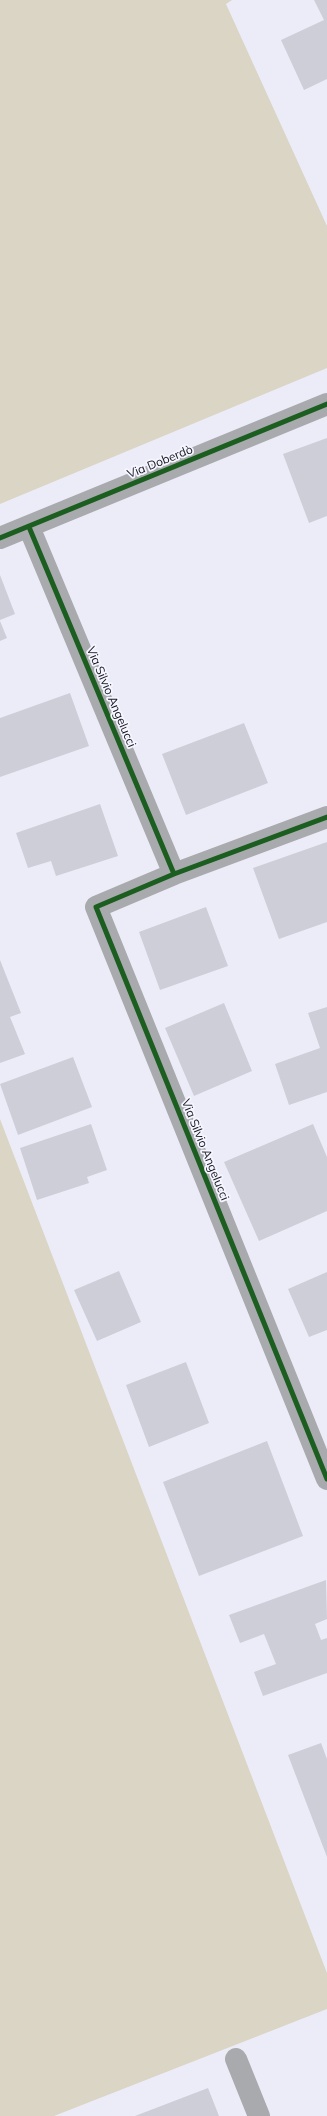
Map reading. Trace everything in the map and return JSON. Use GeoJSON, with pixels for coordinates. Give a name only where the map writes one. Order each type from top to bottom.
{"type":"FeatureCollection","features":[{"type":"Feature","properties":{"kind":"street","name":"Via Doberdò"},"geometry":{"type":"LineString","coordinates":[[0,538],[327,404]]}},
{"type":"Feature","properties":{"kind":"street","name":"Via Silvio Angelucci"},"geometry":{"type":"LineString","coordinates":[[29,527],[174,874]]}},
{"type":"Feature","properties":{"kind":"street","name":"Via Silvio Angelucci"},"geometry":{"type":"LineString","coordinates":[[327,817],[174,874],[96,907],[327,1479]]}},
{"type":"Feature","properties":{"kind":"street"},"geometry":{"type":"LineString","coordinates":[[236,2059],[258,2116]]}},
{"type":"Feature","properties":{"kind":"shaded area"},"geometry":{"type":"Polygon","coordinates":[[[0,0],[232,0],[226,4],[327,226],[327,368],[0,504],[0,0]]]}},
{"type":"Feature","properties":{"kind":"shaded area"},"geometry":{"type":"Polygon","coordinates":[[[0,1119],[327,1973],[327,2009],[54,2116],[0,2116],[0,1119]]]}},
{"type":"Feature","properties":{"kind":"building"},"geometry":{"type":"Polygon","coordinates":[[[314,0],[327,0],[327,79],[304,90],[281,40],[324,20],[314,0]]]}},
{"type":"Feature","properties":{"kind":"building"},"geometry":{"type":"Polygon","coordinates":[[[327,438],[327,516],[309,523],[283,454],[327,438]]]}},
{"type":"Feature","properties":{"kind":"building"},"geometry":{"type":"Polygon","coordinates":[[[0,575],[15,614],[0,620],[0,575]]]}},
{"type":"Feature","properties":{"kind":"building"},"geometry":{"type":"Polygon","coordinates":[[[0,621],[7,638],[0,641],[0,621]]]}},
{"type":"Feature","properties":{"kind":"building"},"geometry":{"type":"Polygon","coordinates":[[[70,693],[89,746],[0,777],[0,718],[70,693]]]}},
{"type":"Feature","properties":{"kind":"building"},"geometry":{"type":"Polygon","coordinates":[[[244,723],[268,783],[186,815],[162,754],[244,723]]]}},
{"type":"Feature","properties":{"kind":"building"},"geometry":{"type":"Polygon","coordinates":[[[100,804],[118,856],[56,876],[51,861],[28,868],[16,833],[100,804]]]}},
{"type":"Feature","properties":{"kind":"building"},"geometry":{"type":"Polygon","coordinates":[[[327,842],[327,922],[279,939],[253,868],[327,842]]]}},
{"type":"Feature","properties":{"kind":"building"},"geometry":{"type":"Polygon","coordinates":[[[206,907],[228,966],[160,990],[139,932],[206,907]]]}},
{"type":"Feature","properties":{"kind":"building"},"geometry":{"type":"Polygon","coordinates":[[[0,960],[21,1013],[10,1017],[25,1054],[0,1063],[0,960]]]}},
{"type":"Feature","properties":{"kind":"building"},"geometry":{"type":"Polygon","coordinates":[[[224,1003],[252,1071],[194,1096],[165,1028],[224,1003]]]}},
{"type":"Feature","properties":{"kind":"building"},"geometry":{"type":"Polygon","coordinates":[[[327,1007],[327,1092],[289,1105],[275,1064],[320,1048],[308,1013],[327,1007]]]}},
{"type":"Feature","properties":{"kind":"building"},"geometry":{"type":"Polygon","coordinates":[[[73,1057],[92,1107],[18,1135],[0,1084],[73,1057]]]}},
{"type":"Feature","properties":{"kind":"building"},"geometry":{"type":"Polygon","coordinates":[[[91,1124],[107,1170],[87,1177],[89,1183],[37,1200],[20,1148],[91,1124]]]}},
{"type":"Feature","properties":{"kind":"building"},"geometry":{"type":"Polygon","coordinates":[[[313,1124],[327,1157],[327,1211],[259,1241],[224,1162],[313,1124]]]}},
{"type":"Feature","properties":{"kind":"building"},"geometry":{"type":"Polygon","coordinates":[[[119,1271],[141,1322],[97,1341],[74,1290],[119,1271]]]}},
{"type":"Feature","properties":{"kind":"building"},"geometry":{"type":"Polygon","coordinates":[[[327,1272],[327,1330],[309,1337],[288,1289],[327,1272]]]}},
{"type":"Feature","properties":{"kind":"building"},"geometry":{"type":"Polygon","coordinates":[[[186,1362],[209,1423],[149,1447],[126,1385],[186,1362]]]}},
{"type":"Feature","properties":{"kind":"building"},"geometry":{"type":"Polygon","coordinates":[[[267,1441],[303,1536],[199,1576],[163,1482],[267,1441]]]}},
{"type":"Feature","properties":{"kind":"building"},"geometry":{"type":"Polygon","coordinates":[[[326,1580],[327,1619],[315,1624],[321,1640],[327,1638],[327,1673],[263,1696],[254,1672],[276,1664],[264,1634],[240,1643],[229,1615],[326,1580]]]}},
{"type":"Feature","properties":{"kind":"building"},"geometry":{"type":"Polygon","coordinates":[[[321,1743],[327,1759],[327,1857],[288,1755],[321,1743]]]}},
{"type":"Feature","properties":{"kind":"building"},"geometry":{"type":"Polygon","coordinates":[[[208,2088],[219,2116],[135,2116],[208,2088]]]}},
{"type":"Feature","properties":{"kind":"cycle path"},"geometry":{"type":"LineString","coordinates":[[0,538],[327,404]]}},
{"type":"Feature","properties":{"kind":"cycle path"},"geometry":{"type":"LineString","coordinates":[[29,527],[174,874]]}},
{"type":"Feature","properties":{"kind":"cycle path"},"geometry":{"type":"LineString","coordinates":[[327,817],[174,874],[96,907],[327,1479]]}}]}
